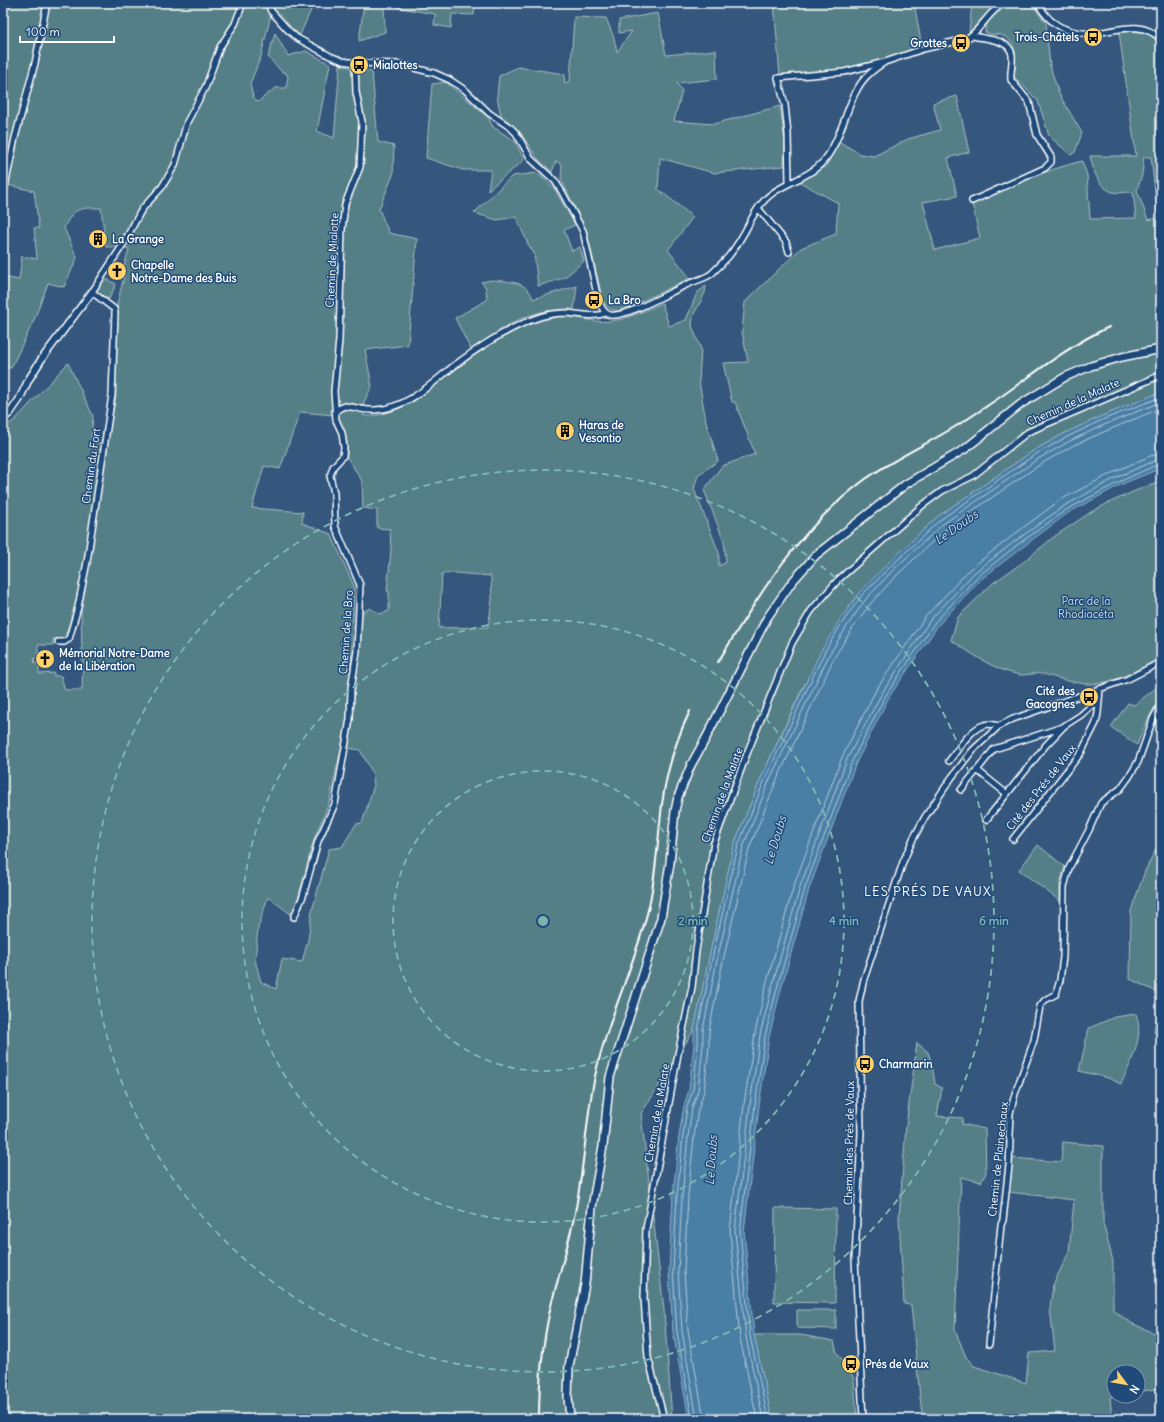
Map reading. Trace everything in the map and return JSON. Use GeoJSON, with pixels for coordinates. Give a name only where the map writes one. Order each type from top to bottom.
{"type":"FeatureCollection","features":[{"type":"Feature","properties":{"kind":"main road"},"geometry":{"type":"LineString","coordinates":[[570,1419],[568,1397],[569,1366],[585,1284],[592,1207],[603,1146],[610,1077],[661,918],[670,863],[675,811],[678,797],[691,765],[766,618],[792,582],[816,555],[906,484],[965,449],[1020,404],[1065,377],[1091,366],[1122,357],[1161,349]]}},
{"type":"Feature","properties":{"kind":"street"},"geometry":{"type":"LineString","coordinates":[[3,196],[15,138],[35,63],[47,3]]}},
{"type":"Feature","properties":{"kind":"street"},"geometry":{"type":"LineString","coordinates":[[3,418],[10,413],[19,400],[29,379],[41,360],[92,292],[122,246],[142,209],[162,187],[175,165],[187,122],[206,86],[220,47],[235,24],[243,3]]}},
{"type":"Feature","properties":{"kind":"street"},"geometry":{"type":"LineString","coordinates":[[268,3],[271,11],[297,38],[330,56],[343,62],[398,64],[434,73],[450,80],[465,90],[489,113],[516,133],[531,159],[555,181],[583,231],[596,294],[602,308],[606,313]]}},
{"type":"Feature","properties":{"kind":"street"},"geometry":{"type":"LineString","coordinates":[[789,183],[788,134],[785,105],[778,78],[844,72],[885,62],[923,49],[966,39],[973,36],[983,22],[1000,5],[1004,3]]}},
{"type":"Feature","properties":{"kind":"street"},"geometry":{"type":"LineString","coordinates":[[1037,3],[1052,22],[1079,33],[1092,34],[1123,27],[1145,30],[1156,34],[1161,39]]}},
{"type":"Feature","properties":{"kind":"street"},"geometry":{"type":"LineString","coordinates":[[972,201],[1045,168],[1051,162],[1051,157],[1048,151],[1037,135],[1029,102],[1010,80],[1012,55],[1010,50],[1001,42],[973,36]]}},
{"type":"Feature","properties":{"kind":"street"},"geometry":{"type":"LineString","coordinates":[[336,412],[344,406],[375,410],[406,402],[488,342],[535,318],[568,313],[592,316],[606,313],[615,315],[635,310],[711,274],[740,240],[761,203],[771,194],[810,172],[826,158],[840,134],[861,84],[868,75],[885,62]]}},
{"type":"Feature","properties":{"kind":"street","name":"Chemin de Mialotte"},"geometry":{"type":"LineString","coordinates":[[336,412],[334,391],[339,340],[342,230],[345,204],[360,167],[362,122],[356,92],[355,63]]}},
{"type":"Feature","properties":{"kind":"street"},"geometry":{"type":"LineString","coordinates":[[758,208],[786,242],[789,252]]}},
{"type":"Feature","properties":{"kind":"street","name":"Chemin du Fort"},"geometry":{"type":"LineString","coordinates":[[58,642],[64,642],[69,639],[78,607],[88,555],[112,395],[115,313],[114,309],[92,292]]}},
{"type":"Feature","properties":{"kind":"street","name":"Chemin de la Malate"},"geometry":{"type":"LineString","coordinates":[[664,1419],[648,1357],[644,1298],[646,1229],[678,1054],[692,987],[696,950],[714,843],[746,756],[792,643],[811,611],[838,580],[923,505],[942,491],[973,476],[1028,432],[1161,375]]}},
{"type":"Feature","properties":{"kind":"street","name":"Chemin de la Bro"},"geometry":{"type":"LineString","coordinates":[[294,917],[303,896],[318,840],[335,804],[350,719],[351,689],[357,651],[360,585],[335,526],[334,493],[330,476],[333,467],[343,456],[344,448],[342,433],[336,420],[336,412]]}},
{"type":"Feature","properties":{"kind":"street","name":"Chemin des Prés de Vaux"},"geometry":{"type":"LineString","coordinates":[[863,1419],[856,1272],[861,1133],[859,1001],[865,974],[903,862],[925,817],[952,777],[974,750],[999,726],[1128,679],[1161,662]]}},
{"type":"Feature","properties":{"kind":"street","name":"Cité des Prés de Vaux"},"geometry":{"type":"LineString","coordinates":[[1012,839],[1081,753],[1096,722],[1100,689]]}},
{"type":"Feature","properties":{"kind":"street","name":"Cité des Prés de Vaux"},"geometry":{"type":"LineString","coordinates":[[986,820],[1046,745],[1064,726],[1081,715],[1090,706],[1099,702]]}},
{"type":"Feature","properties":{"kind":"street","name":"Chemin de Plainechaux"},"geometry":{"type":"LineString","coordinates":[[989,1344],[1001,1225],[1003,1220],[1009,1165],[1010,1113],[1034,1040],[1040,1006],[1045,1000],[1056,994],[1060,980],[1063,957],[1064,887],[1069,868],[1090,830],[1101,803],[1120,789],[1138,762],[1153,719],[1161,704]]}},
{"type":"Feature","properties":{"kind":"street"},"geometry":{"type":"LineString","coordinates":[[949,761],[973,731],[983,725],[989,724],[999,726]]}},
{"type":"Feature","properties":{"kind":"street","name":"Cité des Prés de Vaux"},"geometry":{"type":"LineString","coordinates":[[961,790],[994,749],[1064,726]]}},
{"type":"Feature","properties":{"kind":"street","name":"Cité des Prés de Vaux"},"geometry":{"type":"LineString","coordinates":[[977,770],[1007,794]]}},
{"type":"Feature","properties":{"kind":"green space"},"geometry":{"type":"Polygon","coordinates":[[[3,3],[314,3],[300,35],[287,29],[272,10],[261,56],[250,84],[253,97],[258,102],[275,88],[286,88],[288,77],[286,73],[281,71],[268,57],[275,33],[288,56],[306,51],[330,64],[317,131],[334,138],[340,65],[372,72],[378,142],[394,146],[393,175],[379,209],[389,233],[417,239],[408,345],[365,350],[372,386],[363,404],[364,416],[381,415],[398,409],[432,388],[494,342],[532,323],[564,317],[611,321],[630,316],[662,303],[669,326],[686,320],[697,293],[706,286],[705,293],[693,316],[692,326],[701,349],[699,381],[706,421],[718,461],[698,475],[694,489],[719,553],[719,566],[726,562],[724,541],[704,490],[722,466],[755,454],[735,402],[732,402],[723,363],[748,362],[742,332],[745,302],[801,248],[836,234],[838,203],[800,182],[826,166],[840,142],[860,154],[874,156],[908,139],[940,130],[933,103],[957,96],[969,152],[948,158],[957,196],[923,202],[935,250],[980,238],[972,204],[998,191],[1053,169],[1082,161],[1087,175],[1090,219],[1136,218],[1133,192],[1121,193],[1110,191],[1102,185],[1096,176],[1090,156],[1136,156],[1119,32],[1143,32],[1152,36],[1161,45],[1161,392],[1065,433],[1033,451],[937,517],[859,593],[802,689],[761,778],[734,845],[694,1030],[641,1114],[664,1310],[672,1419],[3,1419],[3,428],[15,420],[68,363],[93,416],[91,442],[106,444],[116,396],[114,339],[118,313],[117,304],[124,277],[121,276],[129,249],[123,247],[106,247],[101,208],[88,208],[75,212],[64,228],[77,258],[64,287],[48,283],[34,320],[11,368],[3,368],[3,277],[19,280],[22,256],[37,259],[34,228],[39,228],[34,191],[3,184],[3,3]],[[1144,157],[1142,175],[1137,190],[1148,220],[1158,218],[1151,157],[1144,157]],[[300,412],[280,469],[264,466],[252,508],[303,512],[302,523],[331,534],[354,586],[352,650],[346,726],[329,803],[314,839],[292,915],[268,897],[258,928],[255,960],[261,982],[276,989],[282,959],[302,962],[308,940],[312,911],[329,849],[342,847],[356,824],[362,823],[374,785],[372,772],[360,750],[347,748],[352,723],[359,649],[360,614],[370,608],[380,614],[389,611],[389,591],[387,591],[391,550],[390,529],[377,528],[377,510],[363,508],[362,481],[347,457],[347,442],[334,415],[300,412]],[[455,573],[442,574],[439,628],[488,627],[492,600],[491,576],[455,573]],[[75,606],[63,639],[53,639],[53,645],[38,645],[38,656],[34,659],[35,663],[39,664],[39,674],[54,673],[54,676],[61,676],[65,690],[82,690],[83,657],[81,608],[75,606]]]}},
{"type":"Feature","properties":{"kind":"green space"},"geometry":{"type":"Polygon","coordinates":[[[364,3],[384,3],[385,32],[359,41],[364,3]]]}},
{"type":"Feature","properties":{"kind":"green space"},"geometry":{"type":"Polygon","coordinates":[[[388,3],[475,3],[474,15],[452,14],[451,28],[434,25],[435,14],[400,8],[388,3]]]}},
{"type":"Feature","properties":{"kind":"green space"},"geometry":{"type":"Polygon","coordinates":[[[774,3],[914,3],[922,47],[890,58],[840,71],[780,76],[774,3]]]}},
{"type":"Feature","properties":{"kind":"green space"},"geometry":{"type":"Polygon","coordinates":[[[972,3],[996,3],[969,33],[972,3]]]}},
{"type":"Feature","properties":{"kind":"green space"},"geometry":{"type":"Polygon","coordinates":[[[1011,3],[1031,3],[1046,23],[1050,66],[1059,94],[1082,133],[1075,152],[1071,155],[1049,136],[1038,101],[1014,77],[1015,54],[1009,39],[1004,36],[985,32],[991,19],[1011,3]]]}},
{"type":"Feature","properties":{"kind":"green space"},"geometry":{"type":"Polygon","coordinates":[[[658,13],[666,55],[716,50],[717,79],[677,83],[682,91],[674,121],[714,124],[780,106],[785,143],[784,166],[714,173],[660,158],[658,189],[693,217],[668,250],[690,278],[632,306],[618,311],[610,309],[603,301],[587,232],[561,179],[562,165],[556,161],[552,172],[538,159],[520,132],[501,115],[497,97],[499,76],[518,67],[565,74],[564,83],[570,81],[574,17],[606,18],[614,38],[617,52],[632,31],[619,33],[619,20],[658,13]]]}},
{"type":"Feature","properties":{"kind":"green space"},"geometry":{"type":"Polygon","coordinates":[[[446,82],[488,117],[493,127],[515,141],[524,160],[488,190],[491,170],[463,170],[426,158],[432,84],[446,82]]]}},
{"type":"Feature","properties":{"kind":"green space"},"geometry":{"type":"Polygon","coordinates":[[[537,173],[554,188],[575,225],[564,230],[572,251],[580,247],[584,261],[564,278],[538,286],[534,253],[528,244],[516,217],[497,220],[474,213],[512,176],[537,173]]]}},
{"type":"Feature","properties":{"kind":"green space"},"geometry":{"type":"Polygon","coordinates":[[[104,278],[116,284],[109,299],[98,293],[97,288],[104,278]]]}},
{"type":"Feature","properties":{"kind":"green space"},"geometry":{"type":"Polygon","coordinates":[[[492,280],[522,285],[530,293],[533,299],[577,286],[574,309],[549,311],[517,320],[501,329],[471,350],[455,318],[487,300],[486,288],[481,282],[492,280]]]}},
{"type":"Feature","properties":{"kind":"green space","name":"Parc de la Rhodiacéta"},"geometry":{"type":"Polygon","coordinates":[[[1161,482],[1161,657],[1118,678],[1100,683],[1085,684],[1043,674],[1019,675],[1007,672],[982,660],[951,640],[958,617],[993,583],[1022,563],[1055,536],[1091,512],[1108,503],[1142,488],[1161,482]]]}},
{"type":"Feature","properties":{"kind":"green space"},"geometry":{"type":"Polygon","coordinates":[[[1161,684],[1161,696],[1146,723],[1137,745],[1111,727],[1128,703],[1134,705],[1161,684]]]}},
{"type":"Feature","properties":{"kind":"green space"},"geometry":{"type":"Polygon","coordinates":[[[1161,839],[1161,994],[1130,979],[1131,911],[1145,871],[1161,839]]]}},
{"type":"Feature","properties":{"kind":"green space"},"geometry":{"type":"Polygon","coordinates":[[[1038,845],[1065,867],[1060,882],[1060,901],[1019,870],[1038,845]]]}},
{"type":"Feature","properties":{"kind":"green space"},"geometry":{"type":"Polygon","coordinates":[[[1161,994],[1161,1046],[1154,1031],[1161,994]]]}},
{"type":"Feature","properties":{"kind":"green space"},"geometry":{"type":"Polygon","coordinates":[[[1136,1014],[1139,1032],[1138,1041],[1121,1084],[1108,1078],[1079,1071],[1089,1028],[1115,1017],[1136,1014]]]}},
{"type":"Feature","properties":{"kind":"green space"},"geometry":{"type":"Polygon","coordinates":[[[917,1043],[928,1052],[932,1064],[935,1084],[942,1088],[937,1116],[963,1118],[962,1124],[985,1129],[986,1173],[981,1182],[961,1177],[955,1330],[966,1357],[974,1366],[1026,1383],[1029,1353],[1055,1351],[1050,1308],[1053,1285],[1069,1252],[1074,1200],[1009,1192],[1013,1158],[1061,1162],[1063,1142],[1103,1146],[1103,1223],[1113,1261],[1113,1310],[1131,1323],[1161,1336],[1161,1388],[1146,1391],[1146,1364],[1106,1364],[1106,1404],[1111,1404],[1112,1419],[923,1419],[911,1305],[904,1304],[899,1218],[906,1126],[917,1043]]]}},
{"type":"Feature","properties":{"kind":"green space"},"geometry":{"type":"Polygon","coordinates":[[[775,1208],[836,1209],[835,1303],[774,1302],[775,1208]]]}},
{"type":"Feature","properties":{"kind":"green space"},"geometry":{"type":"Polygon","coordinates":[[[797,1310],[836,1310],[836,1329],[797,1328],[797,1310]]]}},
{"type":"Feature","properties":{"kind":"green space"},"geometry":{"type":"Polygon","coordinates":[[[754,1335],[800,1335],[834,1341],[837,1353],[849,1368],[854,1380],[857,1419],[772,1419],[754,1335]]]}},
{"type":"Feature","properties":{"kind":"water","name":"Le Doubs"},"geometry":{"type":"Polygon","coordinates":[[[1161,392],[1161,468],[1120,485],[1068,513],[980,580],[939,624],[889,697],[856,763],[809,889],[769,1037],[759,1106],[744,1231],[754,1335],[772,1419],[689,1419],[673,1332],[669,1271],[673,1195],[679,1136],[684,1106],[689,1090],[694,1045],[694,1030],[734,845],[761,778],[821,651],[839,621],[859,593],[887,564],[937,517],[1033,451],[1065,433],[1161,392]]]}},
{"type":"Feature","properties":{"kind":"railway"},"geometry":{"type":"LineString","coordinates":[[718,662],[749,612],[782,564],[819,520],[840,500],[873,474],[962,423],[1077,344],[1109,327]]}},
{"type":"Feature","properties":{"kind":"railway"},"geometry":{"type":"LineString","coordinates":[[539,1419],[540,1378],[545,1337],[550,1310],[573,1220],[595,1075],[649,906],[656,865],[661,808],[666,780],[674,752],[690,711]]}},
{"type":"Feature","properties":{"kind":"place","name":"Trois-Châtels"},"geometry":{"type":"Point","coordinates":[1093,37]}},
{"type":"Feature","properties":{"kind":"place","name":"Grottes"},"geometry":{"type":"Point","coordinates":[961,43]}},
{"type":"Feature","properties":{"kind":"place","name":"Mialottes"},"geometry":{"type":"Point","coordinates":[359,65]}},
{"type":"Feature","properties":{"kind":"place","name":"La Grange"},"geometry":{"type":"Point","coordinates":[98,239]}},
{"type":"Feature","properties":{"kind":"place","name":"Chapelle Notre-Dame des Buis"},"geometry":{"type":"Point","coordinates":[117,271]}},
{"type":"Feature","properties":{"kind":"place","name":"La Bro"},"geometry":{"type":"Point","coordinates":[594,300]}},
{"type":"Feature","properties":{"kind":"place","name":"Haras de Vesontio"},"geometry":{"type":"Point","coordinates":[565,431]}},
{"type":"Feature","properties":{"kind":"place","name":"Mémorial Notre-Dame de la Libération"},"geometry":{"type":"Point","coordinates":[45,659]}},
{"type":"Feature","properties":{"kind":"place","name":"Cité des Gacognes"},"geometry":{"type":"Point","coordinates":[1089,697]}},
{"type":"Feature","properties":{"kind":"place","name":"Charmarin"},"geometry":{"type":"Point","coordinates":[865,1064]}},
{"type":"Feature","properties":{"kind":"place","name":"Prés de Vaux"},"geometry":{"type":"Point","coordinates":[851,1364]}},
{"type":"Feature","properties":{"kind":"district","name":"LES PRÉS DE VAUX"},"geometry":{"type":"Point","coordinates":[928,891]}}]}
